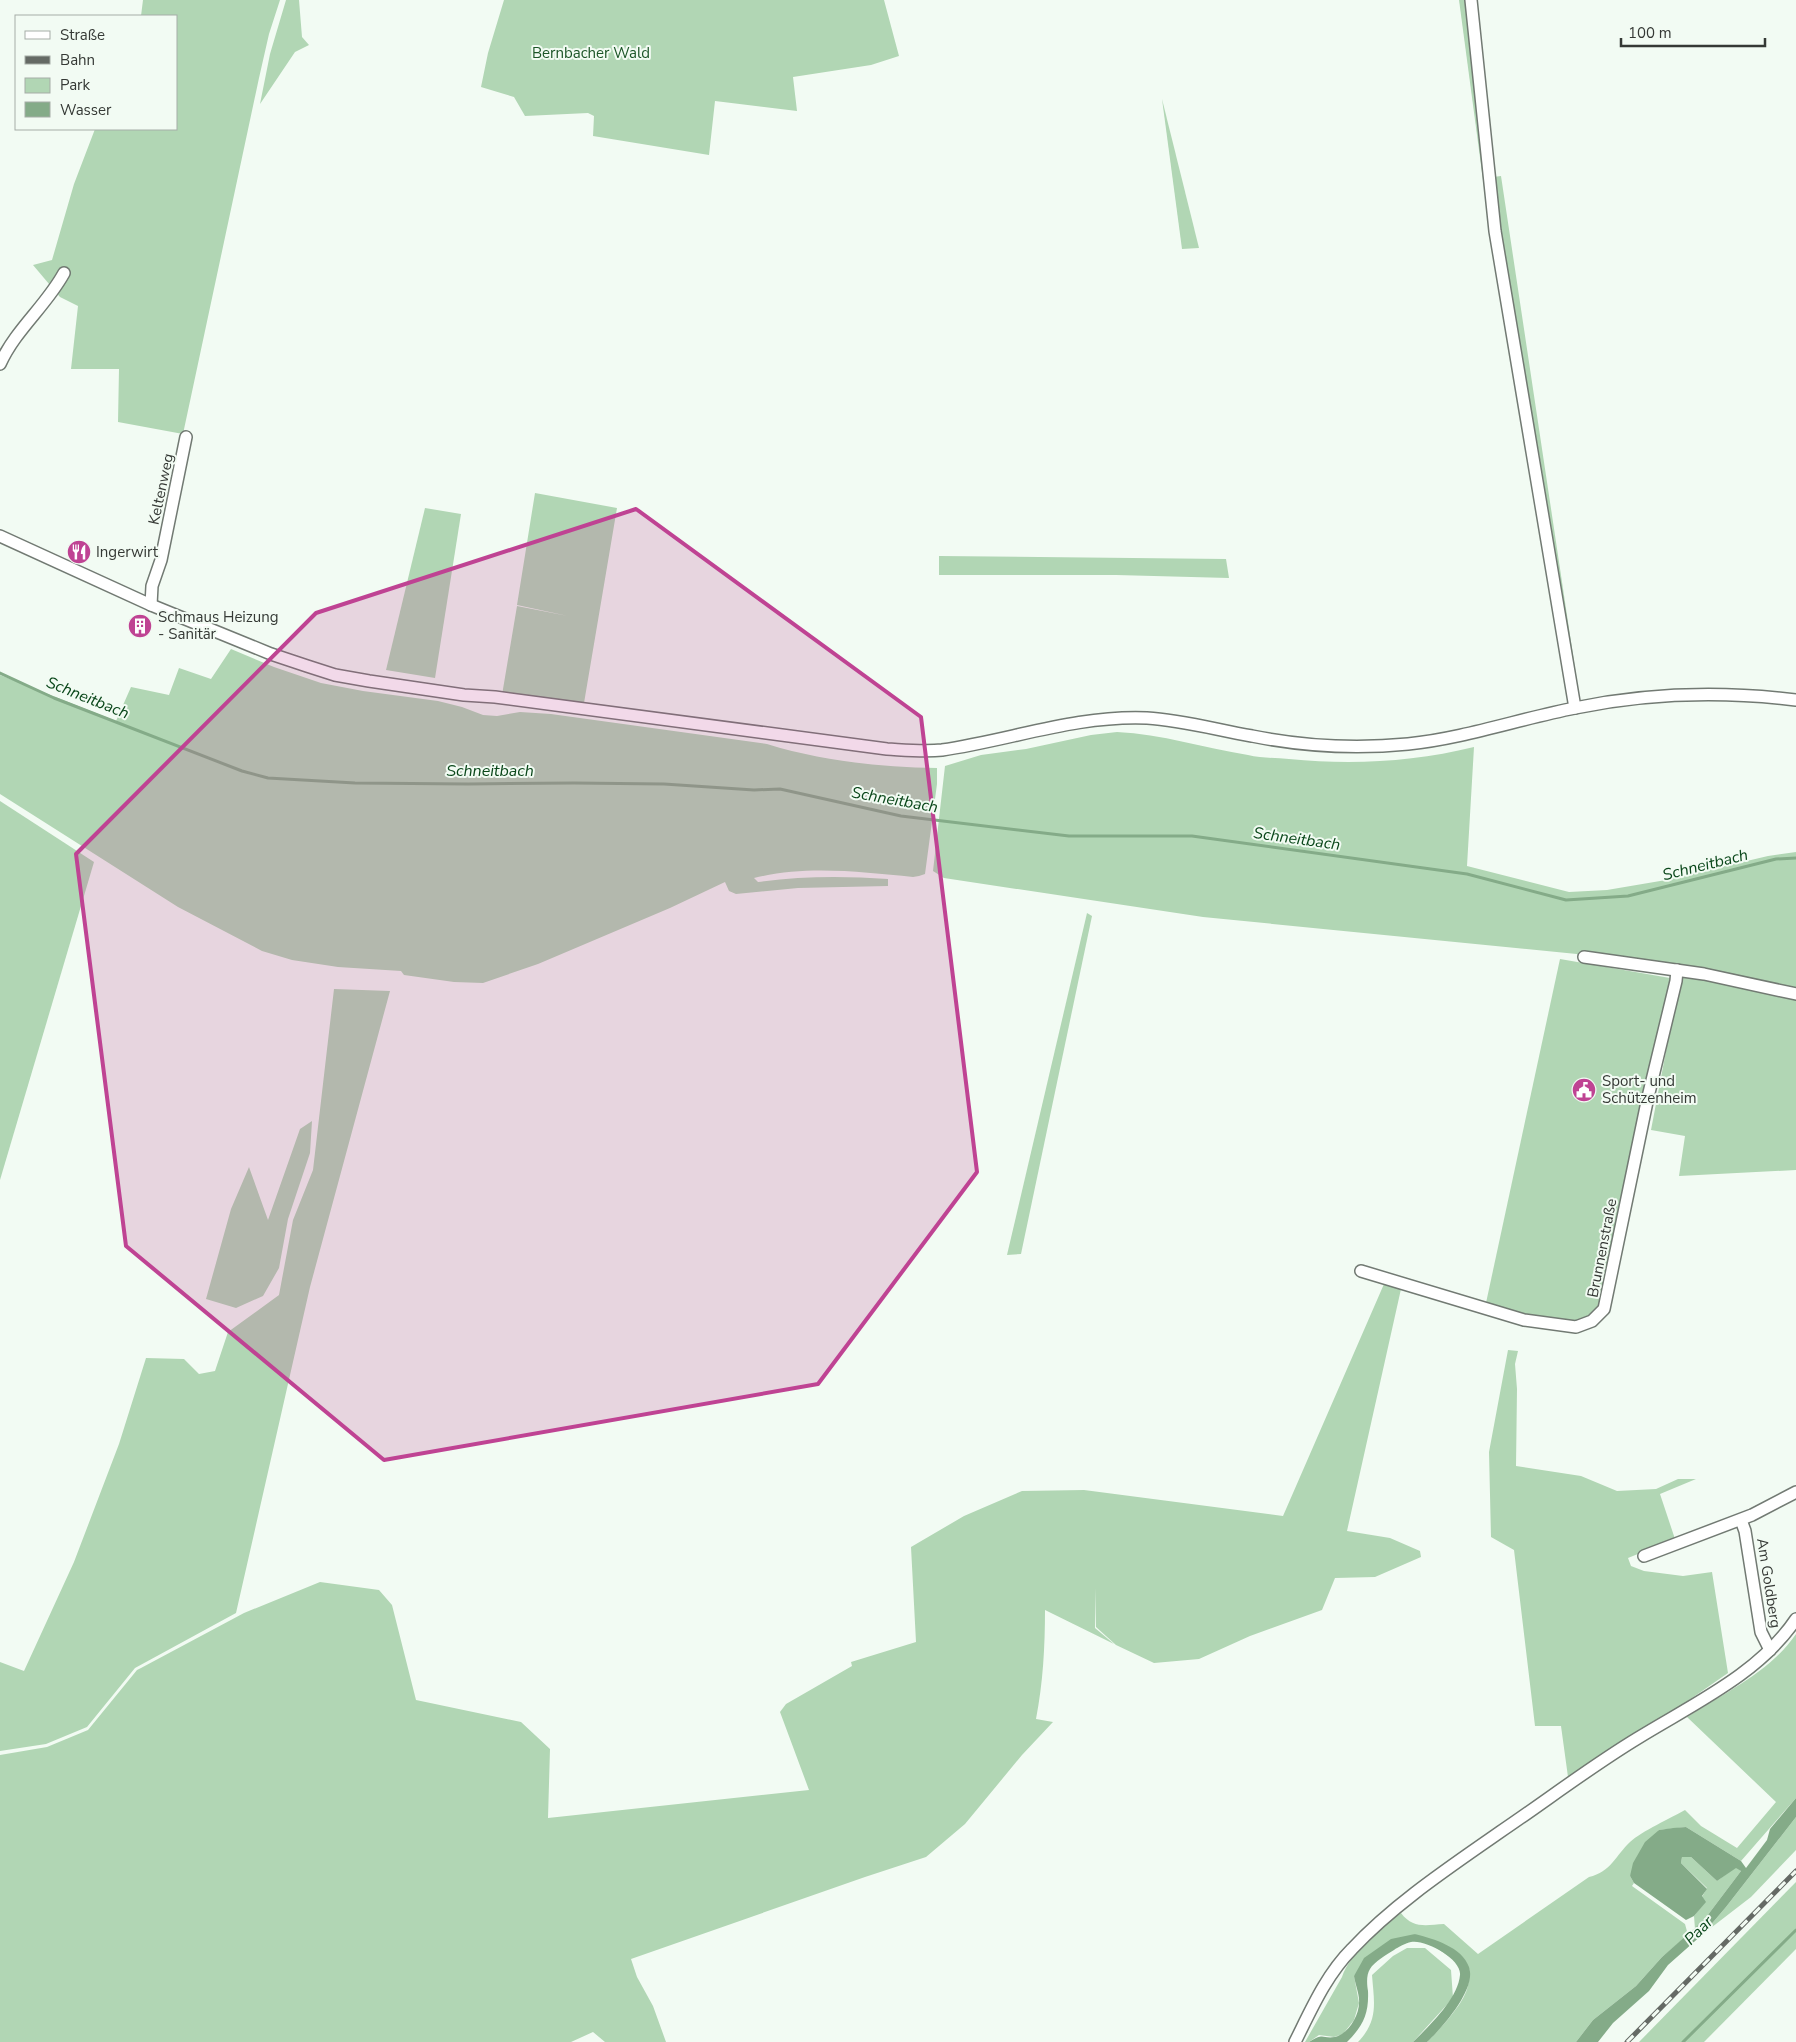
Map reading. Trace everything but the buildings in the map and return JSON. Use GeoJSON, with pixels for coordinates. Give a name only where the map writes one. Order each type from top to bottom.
{"type":"FeatureCollection","features":[{"type":"Feature","properties":{"kind":"street"},"geometry":{"type":"LineString","coordinates":[[1471,0],[1496,230],[1575,708]]}},
{"type":"Feature","properties":{"kind":"street"},"geometry":{"type":"LineString","coordinates":[[0,364],[26,322],[56,289],[64,273]]}},
{"type":"Feature","properties":{"kind":"street","name":"Keltenweg"},"geometry":{"type":"LineString","coordinates":[[151,605],[152,586],[161,560],[186,437]]}},
{"type":"Feature","properties":{"kind":"street"},"geometry":{"type":"LineString","coordinates":[[0,536],[151,605],[232,638],[335,675],[368,681],[886,749],[941,750],[1060,724],[1094,720],[1147,718],[1182,722],[1253,737],[1327,745],[1408,744],[1471,733],[1575,708],[1639,698],[1675,695],[1744,696],[1796,700]]}},
{"type":"Feature","properties":{"kind":"street"},"geometry":{"type":"LineString","coordinates":[[1584,957],[1736,980],[1796,994]]}},
{"type":"Feature","properties":{"kind":"street","name":"Brunnenstraße"},"geometry":{"type":"LineString","coordinates":[[1361,1271],[1524,1320],[1576,1327],[1592,1321],[1604,1310],[1625,1204],[1677,970]]}},
{"type":"Feature","properties":{"kind":"street"},"geometry":{"type":"LineString","coordinates":[[1644,1556],[1741,1520],[1796,1492]]}},
{"type":"Feature","properties":{"kind":"street","name":"Am Goldberg"},"geometry":{"type":"LineString","coordinates":[[1741,1520],[1745,1530],[1761,1632],[1770,1650]]}},
{"type":"Feature","properties":{"kind":"street"},"geometry":{"type":"LineString","coordinates":[[1295,2042],[1329,1977],[1351,1949],[1386,1916],[1471,1853],[1622,1748],[1725,1684],[1770,1650],[1782,1638],[1796,1618]]}},
{"type":"Feature","properties":{"kind":"highlighted area"},"geometry":{"type":"Polygon","coordinates":[[[636,509],[921,717],[977,1172],[818,1384],[384,1460],[126,1246],[76,854],[316,613],[636,509]]]}},
{"type":"Feature","properties":{"kind":"green space"},"geometry":{"type":"Polygon","coordinates":[[[143,0],[280,0],[269,34],[259,78],[183,434],[118,422],[119,369],[71,369],[78,306],[60,297],[33,265],[52,260],[74,184],[95,130],[178,130],[178,15],[141,15],[143,0]]]}},
{"type":"Feature","properties":{"kind":"green space"},"geometry":{"type":"Polygon","coordinates":[[[286,0],[299,0],[302,37],[309,45],[295,52],[260,104],[270,54],[286,0]]]}},
{"type":"Feature","properties":{"kind":"green space","name":"Bernbacher Wald"},"geometry":{"type":"Polygon","coordinates":[[[504,0],[884,0],[899,56],[871,65],[793,77],[797,111],[715,101],[709,155],[593,136],[594,116],[588,113],[525,116],[514,97],[481,87],[488,53],[504,0]]]}},
{"type":"Feature","properties":{"kind":"green space"},"geometry":{"type":"Polygon","coordinates":[[[1459,0],[1467,0],[1489,225],[1459,0]]]}},
{"type":"Feature","properties":{"kind":"green space"},"geometry":{"type":"Polygon","coordinates":[[[1162,99],[1199,248],[1182,249],[1162,99]]]}},
{"type":"Feature","properties":{"kind":"green space"},"geometry":{"type":"Polygon","coordinates":[[[1501,176],[1579,695],[1539,453],[1504,265],[1493,177],[1501,176]]]}},
{"type":"Feature","properties":{"kind":"green space"},"geometry":{"type":"Polygon","coordinates":[[[535,493],[617,508],[584,703],[502,695],[517,606],[568,616],[517,605],[535,493]]]}},
{"type":"Feature","properties":{"kind":"green space"},"geometry":{"type":"Polygon","coordinates":[[[425,508],[461,514],[435,678],[386,670],[425,508]]]}},
{"type":"Feature","properties":{"kind":"green space"},"geometry":{"type":"Polygon","coordinates":[[[939,556],[1226,559],[1229,578],[1116,575],[939,575],[939,556]]]}},
{"type":"Feature","properties":{"kind":"green space"},"geometry":{"type":"Polygon","coordinates":[[[231,649],[274,667],[321,683],[363,691],[438,701],[483,715],[497,716],[520,712],[551,714],[767,744],[809,755],[851,762],[937,768],[937,784],[925,874],[913,877],[874,873],[813,871],[773,874],[754,878],[758,882],[823,877],[855,877],[888,879],[888,886],[798,888],[736,894],[729,891],[725,882],[670,908],[538,964],[483,983],[454,982],[404,975],[401,971],[338,967],[292,960],[262,951],[178,907],[0,794],[0,675],[116,721],[131,687],[169,695],[179,668],[211,679],[231,649]]]}},
{"type":"Feature","properties":{"kind":"green space"},"geometry":{"type":"Polygon","coordinates":[[[1117,732],[1167,738],[1258,757],[1336,762],[1405,759],[1474,747],[1467,866],[1569,892],[1607,890],[1666,880],[1768,856],[1796,852],[1796,991],[1677,964],[1203,917],[944,878],[933,871],[945,766],[981,755],[1026,749],[1091,735],[1117,732]]]}},
{"type":"Feature","properties":{"kind":"green space"},"geometry":{"type":"Polygon","coordinates":[[[0,801],[94,862],[0,1180],[0,801]]]}},
{"type":"Feature","properties":{"kind":"green space"},"geometry":{"type":"Polygon","coordinates":[[[1087,913],[1092,916],[1021,1254],[1007,1255],[1087,913]]]}},
{"type":"Feature","properties":{"kind":"green space"},"geometry":{"type":"Polygon","coordinates":[[[1560,959],[1670,978],[1600,1305],[1592,1316],[1575,1323],[1536,1317],[1486,1303],[1560,959]]]}},
{"type":"Feature","properties":{"kind":"green space"},"geometry":{"type":"Polygon","coordinates":[[[1688,975],[1796,998],[1796,1170],[1679,1176],[1685,1136],[1651,1130],[1679,983],[1682,978],[1688,975]]]}},
{"type":"Feature","properties":{"kind":"green space"},"geometry":{"type":"Polygon","coordinates":[[[334,989],[390,991],[310,1287],[236,1613],[135,1668],[87,1727],[46,1744],[0,1751],[0,1662],[24,1671],[74,1562],[119,1444],[146,1358],[184,1359],[199,1374],[215,1371],[228,1332],[279,1295],[293,1220],[313,1170],[334,989]]]}},
{"type":"Feature","properties":{"kind":"green space"},"geometry":{"type":"Polygon","coordinates":[[[312,1121],[310,1153],[288,1219],[279,1268],[263,1296],[236,1308],[206,1299],[231,1209],[249,1167],[268,1220],[300,1129],[312,1121]]]}},
{"type":"Feature","properties":{"kind":"green space"},"geometry":{"type":"Polygon","coordinates":[[[1384,1284],[1401,1289],[1347,1531],[1390,1538],[1420,1551],[1421,1557],[1375,1577],[1335,1578],[1322,1610],[1250,1636],[1199,1659],[1154,1663],[1116,1645],[1096,1627],[1096,1588],[1095,1628],[1114,1644],[1045,1610],[1043,1665],[1036,1719],[1053,1722],[1022,1755],[965,1824],[926,1857],[631,1959],[637,1977],[653,2006],[666,2042],[605,2042],[593,2032],[571,2042],[0,2042],[0,1755],[47,1747],[88,1730],[137,1670],[244,1613],[320,1582],[379,1590],[392,1605],[416,1700],[521,1722],[550,1749],[548,1818],[809,1790],[780,1712],[786,1704],[852,1666],[851,1662],[916,1642],[911,1547],[964,1516],[1022,1491],[1084,1490],[1283,1516],[1384,1284]]]}},
{"type":"Feature","properties":{"kind":"green space"},"geometry":{"type":"Polygon","coordinates":[[[1508,1350],[1518,1351],[1515,1364],[1517,1389],[1516,1466],[1581,1476],[1617,1491],[1656,1489],[1678,1479],[1696,1479],[1660,1494],[1675,1539],[1628,1558],[1631,1566],[1644,1571],[1683,1576],[1712,1572],[1728,1673],[1666,1716],[1568,1777],[1561,1726],[1535,1726],[1514,1550],[1491,1537],[1489,1452],[1508,1350]]]}},
{"type":"Feature","properties":{"kind":"green space"},"geometry":{"type":"Polygon","coordinates":[[[1796,1634],[1796,1798],[1741,1861],[1686,1827],[1659,1830],[1630,1876],[1634,1883],[1632,1886],[1685,1924],[1688,1935],[1662,1957],[1636,1986],[1593,2020],[1576,2042],[1427,2042],[1460,2003],[1467,1989],[1470,1970],[1415,1934],[1354,1976],[1359,2003],[1354,2020],[1343,2034],[1334,2037],[1319,2035],[1309,2042],[1305,2042],[1352,1959],[1375,1933],[1401,1913],[1410,1922],[1415,1924],[1444,1924],[1478,1954],[1589,1877],[1603,1871],[1635,1838],[1685,1810],[1701,1826],[1737,1848],[1776,1802],[1687,1717],[1760,1670],[1786,1647],[1796,1634]]]}},
{"type":"Feature","properties":{"kind":"green space"},"geometry":{"type":"Polygon","coordinates":[[[1796,1817],[1796,1850],[1751,1897],[1703,1934],[1726,1907],[1796,1817]]]}},
{"type":"Feature","properties":{"kind":"green space"},"geometry":{"type":"Polygon","coordinates":[[[1682,1857],[1691,1857],[1717,1881],[1736,1867],[1741,1871],[1695,1929],[1694,1916],[1705,1902],[1702,1897],[1707,1888],[1681,1863],[1682,1857]]]}},
{"type":"Feature","properties":{"kind":"green space"},"geometry":{"type":"Polygon","coordinates":[[[1796,1882],[1796,1949],[1704,2042],[1639,2042],[1796,1882]]]}},
{"type":"Feature","properties":{"kind":"green space"},"geometry":{"type":"Polygon","coordinates":[[[1407,1948],[1425,1948],[1451,1970],[1453,1998],[1413,2042],[1358,2042],[1369,2026],[1374,2010],[1372,1975],[1393,1956],[1407,1948]]]}},
{"type":"Feature","properties":{"kind":"water","name":"Paar"},"geometry":{"type":"Polygon","coordinates":[[[1796,1798],[1796,1817],[1703,1934],[1668,1965],[1649,1991],[1613,2023],[1598,2042],[1576,2042],[1593,2020],[1636,1986],[1662,1957],[1704,1920],[1741,1871],[1736,1868],[1717,1881],[1691,1857],[1682,1857],[1681,1863],[1707,1889],[1702,1896],[1706,1902],[1694,1916],[1686,1920],[1634,1883],[1630,1876],[1633,1863],[1645,1842],[1659,1830],[1686,1827],[1741,1861],[1746,1868],[1767,1840],[1770,1829],[1796,1798]]]}},
{"type":"Feature","properties":{"kind":"water"},"geometry":{"type":"Polygon","coordinates":[[[1415,1934],[1439,1941],[1454,1949],[1469,1967],[1468,1986],[1463,1997],[1457,2008],[1433,2036],[1427,2042],[1413,2042],[1448,2003],[1458,1984],[1459,1969],[1441,1951],[1425,1944],[1411,1942],[1400,1946],[1384,1956],[1370,1969],[1367,1977],[1368,1999],[1366,2013],[1361,2025],[1347,2042],[1309,2042],[1321,2037],[1340,2035],[1352,2024],[1359,2008],[1359,1997],[1354,1976],[1364,1958],[1391,1939],[1415,1934]]]}},
{"type":"Feature","properties":{"kind":"waterway","name":"Schneitbach"},"geometry":{"type":"LineString","coordinates":[[0,673],[54,698],[242,771],[268,778],[355,783],[664,784],[754,790],[780,789],[901,816],[1069,836],[1192,836],[1467,874],[1566,900],[1628,896],[1776,859],[1796,858]]}},
{"type":"Feature","properties":{"kind":"waterway"},"geometry":{"type":"LineString","coordinates":[[1683,2042],[1796,1930]]}},
{"type":"Feature","properties":{"kind":"railway"},"geometry":{"type":"LineString","coordinates":[[1627,2042],[1796,1871]]}},
{"type":"Feature","properties":{"kind":"place","name":"Ingerwirt"},"geometry":{"type":"Point","coordinates":[79,552]}},
{"type":"Feature","properties":{"kind":"place","name":"Schmaus Heizung - Sanitär"},"geometry":{"type":"Point","coordinates":[140,626]}},
{"type":"Feature","properties":{"kind":"place","name":"Sport- und Schützenheim"},"geometry":{"type":"Point","coordinates":[1584,1090]}}]}
